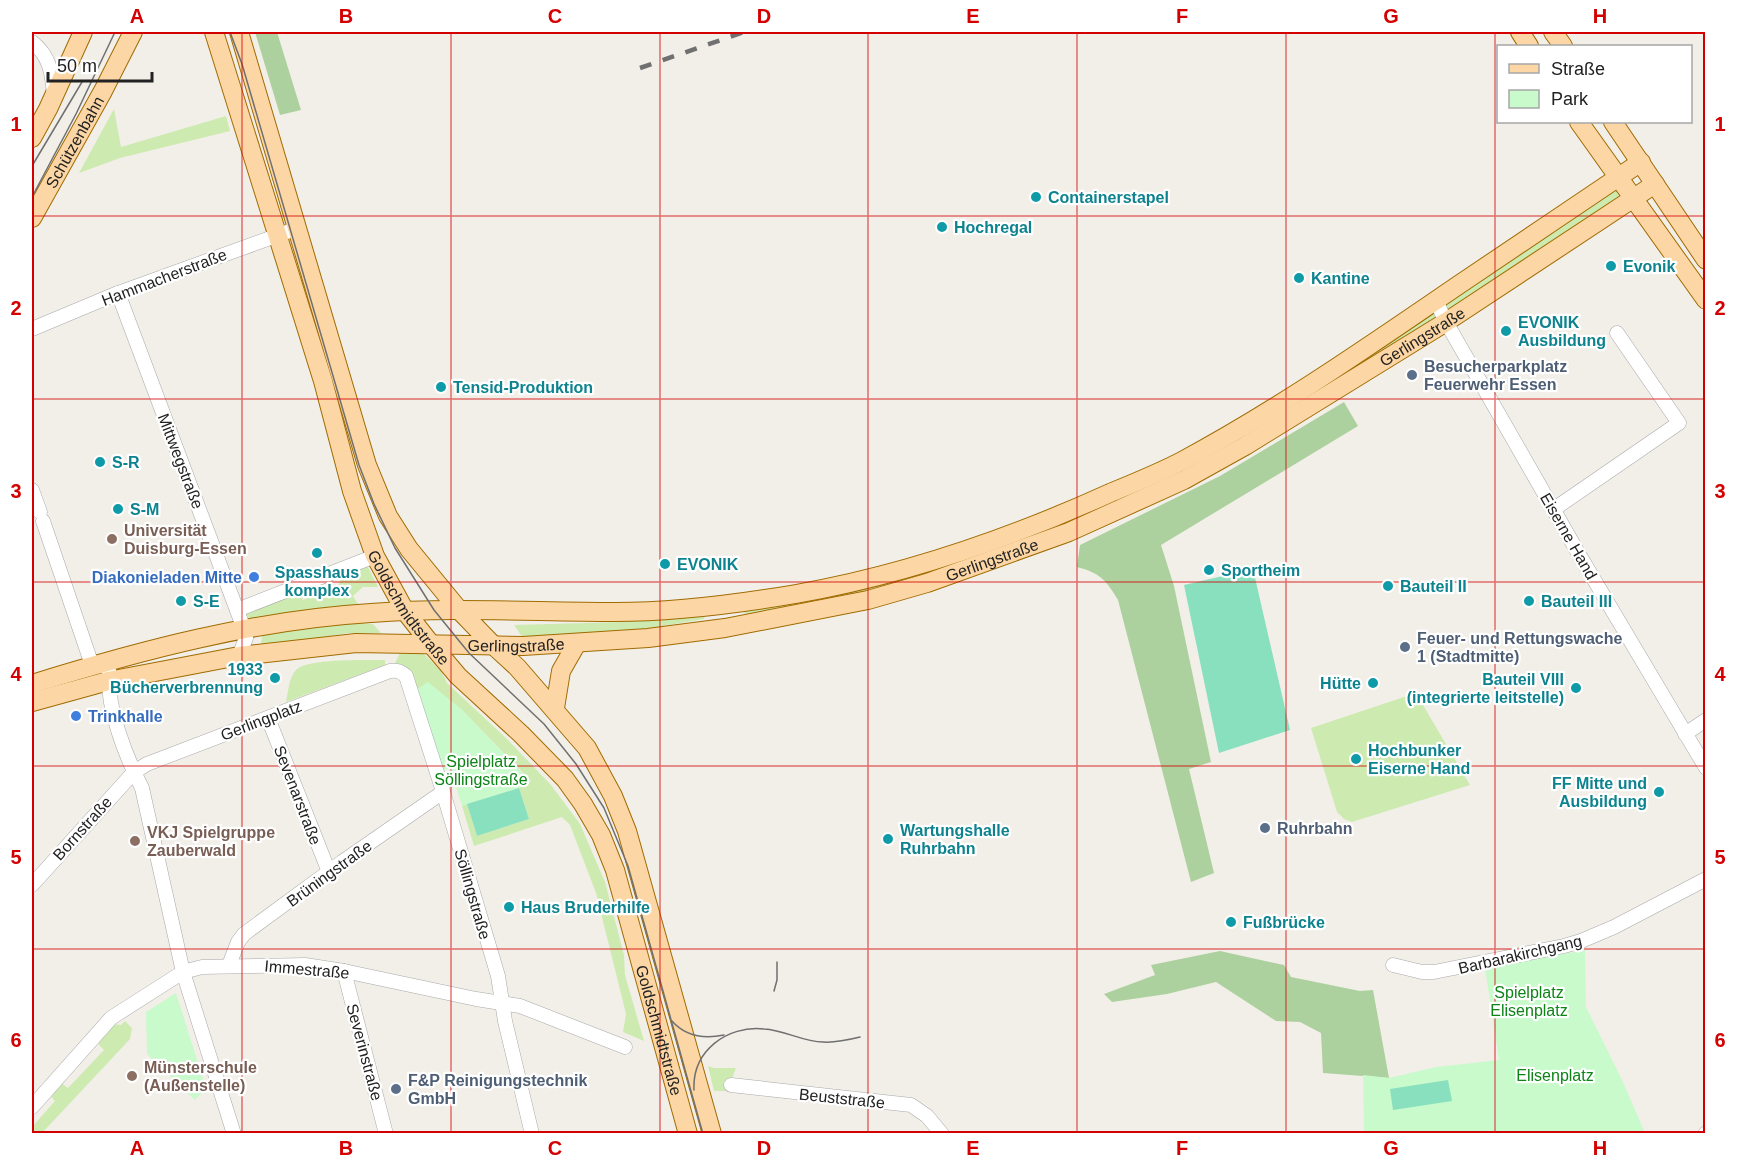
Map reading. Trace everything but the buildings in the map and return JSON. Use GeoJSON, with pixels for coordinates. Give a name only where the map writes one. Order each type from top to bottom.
{"type":"FeatureCollection","features":[{"type":"Feature","properties":{"kind":"main road"},"geometry":{"type":"LineString","coordinates":[[32,138],[83,32]]}},
{"type":"Feature","properties":{"kind":"main road","name":"Schützenbahn"},"geometry":{"type":"LineString","coordinates":[[32,219],[133,32]]}},
{"type":"Feature","properties":{"kind":"main road","name":"Goldschmidtstraße"},"geometry":{"type":"LineString","coordinates":[[214,32],[323,381],[352,491],[375,556],[405,611],[430,643],[458,676],[521,734],[565,779],[601,835],[615,870],[688,1134]]}},
{"type":"Feature","properties":{"kind":"main road","name":"Goldschmidtstraße"},"geometry":{"type":"LineString","coordinates":[[239,32],[367,465],[377,492],[388,516],[409,549],[459,610],[517,666],[555,708],[587,748],[613,796],[627,831],[712,1134]]}},
{"type":"Feature","properties":{"kind":"main road"},"geometry":{"type":"LineString","coordinates":[[1520,32],[1528,45]]}},
{"type":"Feature","properties":{"kind":"main road"},"geometry":{"type":"LineString","coordinates":[[1553,32],[1562,45]]}},
{"type":"Feature","properties":{"kind":"main road"},"geometry":{"type":"LineString","coordinates":[[1580,123],[1706,300]]}},
{"type":"Feature","properties":{"kind":"main road"},"geometry":{"type":"LineString","coordinates":[[1614,123],[1706,260]]}},
{"type":"Feature","properties":{"kind":"main road","name":"Gerlingstraße"},"geometry":{"type":"LineString","coordinates":[[32,684],[110,660],[244,628],[293,620],[405,611],[619,612],[719,606],[800,594],[921,564],[1054,518],[1177,464],[1386,336],[1641,162]]}},
{"type":"Feature","properties":{"kind":"main road","name":"Gerlingstraße"},"geometry":{"type":"LineString","coordinates":[[32,702],[108,681],[239,656],[345,643],[493,645],[648,638],[725,628],[868,600],[927,583],[1069,532],[1184,480],[1245,446],[1446,321],[1655,184]]}},
{"type":"Feature","properties":{"kind":"main road"},"geometry":{"type":"LineString","coordinates":[[555,708],[561,671],[577,643]]}},
{"type":"Feature","properties":{"kind":"street"},"geometry":{"type":"LineString","coordinates":[[32,42],[46,56],[50,66],[54,95]]}},
{"type":"Feature","properties":{"kind":"street","name":"Hammacherstraße"},"geometry":{"type":"LineString","coordinates":[[32,329],[118,293],[298,228]]}},
{"type":"Feature","properties":{"kind":"street","name":"Mittwegstraße"},"geometry":{"type":"LineString","coordinates":[[118,293],[244,628]]}},
{"type":"Feature","properties":{"kind":"street","name":"Eiserne Hand"},"geometry":{"type":"LineString","coordinates":[[1436,301],[1554,509],[1706,768]]}},
{"type":"Feature","properties":{"kind":"street"},"geometry":{"type":"LineString","coordinates":[[1554,509],[1679,423],[1617,333]]}},
{"type":"Feature","properties":{"kind":"street"},"geometry":{"type":"LineString","coordinates":[[32,490],[92,665]]}},
{"type":"Feature","properties":{"kind":"street"},"geometry":{"type":"LineString","coordinates":[[237,610],[375,556]]}},
{"type":"Feature","properties":{"kind":"street"},"geometry":{"type":"LineString","coordinates":[[239,656],[246,638],[244,628]]}},
{"type":"Feature","properties":{"kind":"street"},"geometry":{"type":"LineString","coordinates":[[110,660],[108,681],[112,707],[142,789],[183,972],[234,1134]]}},
{"type":"Feature","properties":{"kind":"street","name":"Söllingstraße"},"geometry":{"type":"LineString","coordinates":[[390,671],[396,670],[406,676],[443,792],[498,976],[505,1021],[532,1134]]}},
{"type":"Feature","properties":{"kind":"street","name":"Gerlingplatz"},"geometry":{"type":"LineString","coordinates":[[134,772],[147,764],[390,671]]}},
{"type":"Feature","properties":{"kind":"street","name":"Sevenarstraße"},"geometry":{"type":"LineString","coordinates":[[268,718],[329,872]]}},
{"type":"Feature","properties":{"kind":"street"},"geometry":{"type":"LineString","coordinates":[[1685,734],[1706,720]]}},
{"type":"Feature","properties":{"kind":"street","name":"Bornstraße"},"geometry":{"type":"LineString","coordinates":[[32,885],[134,772]]}},
{"type":"Feature","properties":{"kind":"street","name":"Brüningstraße"},"geometry":{"type":"LineString","coordinates":[[229,965],[238,942],[244,934],[443,792]]}},
{"type":"Feature","properties":{"kind":"street","name":"Barbarakirchgang"},"geometry":{"type":"LineString","coordinates":[[1393,965],[1422,972],[1434,972],[1564,946],[1614,927],[1706,879]]}},
{"type":"Feature","properties":{"kind":"street","name":"Immestraße"},"geometry":{"type":"LineString","coordinates":[[32,1107],[111,1018],[183,972],[202,967],[305,966],[344,970],[532,1009],[625,1047]]}},
{"type":"Feature","properties":{"kind":"street","name":"Severinstraße"},"geometry":{"type":"LineString","coordinates":[[344,970],[386,1134]]}},
{"type":"Feature","properties":{"kind":"street","name":"Beuststraße"},"geometry":{"type":"LineString","coordinates":[[731,1085],[911,1105],[927,1116],[942,1134]]}},
{"type":"Feature","properties":{"kind":"green space"},"geometry":{"type":"Polygon","coordinates":[[[255,32],[277,32],[301,110],[280,115],[255,32]]]}},
{"type":"Feature","properties":{"kind":"green space"},"geometry":{"type":"Polygon","coordinates":[[[114,109],[121,147],[226,116],[230,131],[120,158],[79,173],[114,109]]]}},
{"type":"Feature","properties":{"kind":"green space"},"geometry":{"type":"Polygon","coordinates":[[[1618,177],[1633,197],[1439,324],[1341,384],[1152,487],[1061,529],[953,567],[767,616],[750,617],[742,611],[864,587],[992,548],[1102,506],[1180,470],[1241,436],[1293,395],[1386,336],[1618,177]]]}},
{"type":"Feature","properties":{"kind":"green space"},"geometry":{"type":"Polygon","coordinates":[[[1344,402],[1358,426],[1161,545],[1174,586],[1211,762],[1189,769],[1214,873],[1191,882],[1118,600],[1102,578],[1077,567],[1080,545],[1220,476],[1344,402]]]}},
{"type":"Feature","properties":{"kind":"green space"},"geometry":{"type":"Polygon","coordinates":[[[367,565],[378,587],[363,587],[353,596],[359,606],[250,619],[245,613],[304,589],[302,600],[338,587],[342,576],[367,565]]]}},
{"type":"Feature","properties":{"kind":"green space"},"geometry":{"type":"Polygon","coordinates":[[[1253,569],[1290,730],[1219,753],[1184,585],[1253,569]]]}},
{"type":"Feature","properties":{"kind":"green space"},"geometry":{"type":"Polygon","coordinates":[[[705,614],[704,619],[627,632],[523,638],[514,625],[621,622],[705,614]]]}},
{"type":"Feature","properties":{"kind":"green space"},"geometry":{"type":"Polygon","coordinates":[[[344,622],[373,624],[381,633],[348,633],[261,647],[262,633],[344,622]]]}},
{"type":"Feature","properties":{"kind":"green space"},"geometry":{"type":"Polygon","coordinates":[[[400,653],[424,654],[441,671],[447,683],[508,740],[551,785],[580,824],[605,882],[624,955],[625,975],[644,1041],[623,1032],[626,1014],[596,893],[570,825],[562,817],[474,846],[462,806],[467,804],[477,836],[529,819],[519,788],[531,781],[462,710],[428,683],[416,690],[401,666],[395,663],[400,653]]]}},
{"type":"Feature","properties":{"kind":"green space"},"geometry":{"type":"Polygon","coordinates":[[[338,660],[385,660],[385,665],[286,702],[292,677],[302,666],[338,660]]]}},
{"type":"Feature","properties":{"kind":"green space","name":"Spielplatz Söllingstraße"},"geometry":{"type":"Polygon","coordinates":[[[428,682],[462,710],[531,782],[462,806],[450,768],[444,770],[416,690],[428,682]]]}},
{"type":"Feature","properties":{"kind":"green space"},"geometry":{"type":"Polygon","coordinates":[[[1416,693],[1470,785],[1352,822],[1344,819],[1337,812],[1311,728],[1416,693]]]}},
{"type":"Feature","properties":{"kind":"green space"},"geometry":{"type":"Polygon","coordinates":[[[519,788],[529,819],[477,836],[467,804],[519,788]]]}},
{"type":"Feature","properties":{"kind":"green space","name":"Elisenplatz"},"geometry":{"type":"Polygon","coordinates":[[[1585,950],[1586,1007],[1645,1133],[1364,1133],[1363,1075],[1389,1078],[1436,1067],[1499,1060],[1485,968],[1585,950]]]}},
{"type":"Feature","properties":{"kind":"green space"},"geometry":{"type":"Polygon","coordinates":[[[1220,951],[1284,965],[1291,977],[1360,991],[1373,990],[1389,1078],[1323,1073],[1321,1033],[1300,1022],[1276,1021],[1216,982],[1167,994],[1112,1002],[1104,994],[1155,975],[1151,965],[1220,951]]]}},
{"type":"Feature","properties":{"kind":"green space"},"geometry":{"type":"Polygon","coordinates":[[[176,993],[206,1088],[195,1100],[147,1054],[146,1012],[176,993]]]}},
{"type":"Feature","properties":{"kind":"green space"},"geometry":{"type":"Polygon","coordinates":[[[125,1021],[132,1028],[130,1039],[42,1133],[32,1133],[32,1127],[55,1101],[49,1094],[60,1082],[68,1088],[104,1050],[99,1045],[99,1038],[112,1024],[121,1025],[125,1021]]]}},
{"type":"Feature","properties":{"kind":"green space"},"geometry":{"type":"Polygon","coordinates":[[[708,1066],[736,1068],[727,1091],[714,1091],[708,1066]]]}},
{"type":"Feature","properties":{"kind":"green space"},"geometry":{"type":"Polygon","coordinates":[[[1448,1080],[1452,1101],[1393,1110],[1390,1089],[1448,1080]]]}},
{"type":"Feature","properties":{"kind":"tram line"},"geometry":{"type":"LineString","coordinates":[[32,197],[76,114],[115,32]]}},
{"type":"Feature","properties":{"kind":"tram line"},"geometry":{"type":"LineString","coordinates":[[230,32],[242,64],[359,465],[374,504],[395,548],[434,610],[469,653],[544,724],[576,764],[604,808],[628,866],[703,1134]]}},
{"type":"Feature","properties":{"kind":"tram line"},"geometry":{"type":"LineString","coordinates":[[32,166],[82,82]]}},
{"type":"Feature","properties":{"kind":"tram line"},"geometry":{"type":"LineString","coordinates":[[774,991],[777,980],[777,962]]}},
{"type":"Feature","properties":{"kind":"tram line"},"geometry":{"type":"LineString","coordinates":[[672,1021],[683,1030],[695,1035],[709,1037],[724,1035]]}},
{"type":"Feature","properties":{"kind":"tram line"},"geometry":{"type":"LineString","coordinates":[[694,1090],[699,1063],[706,1053],[714,1043],[737,1031],[772,1030],[823,1042],[837,1042],[860,1037]]}},
{"type":"Feature","properties":{"kind":"railway"},"geometry":{"type":"LineString","coordinates":[[640,68],[744,32]]}},
{"type":"Feature","properties":{"kind":"place","name":"Containerstapel"},"geometry":{"type":"Point","coordinates":[1036,197]}},
{"type":"Feature","properties":{"kind":"place","name":"Hochregal"},"geometry":{"type":"Point","coordinates":[942,227]}},
{"type":"Feature","properties":{"kind":"place","name":"Evonik"},"geometry":{"type":"Point","coordinates":[1611,266]}},
{"type":"Feature","properties":{"kind":"place","name":"Kantine"},"geometry":{"type":"Point","coordinates":[1299,278]}},
{"type":"Feature","properties":{"kind":"place","name":"EVONIK Ausbildung"},"geometry":{"type":"Point","coordinates":[1506,331]}},
{"type":"Feature","properties":{"kind":"place","name":"Besucherparkplatz Feuerwehr Essen"},"geometry":{"type":"Point","coordinates":[1412,375]}},
{"type":"Feature","properties":{"kind":"place","name":"Tensid-Produktion"},"geometry":{"type":"Point","coordinates":[441,387]}},
{"type":"Feature","properties":{"kind":"place","name":"S-R"},"geometry":{"type":"Point","coordinates":[100,462]}},
{"type":"Feature","properties":{"kind":"place","name":"S-M"},"geometry":{"type":"Point","coordinates":[118,509]}},
{"type":"Feature","properties":{"kind":"place","name":"Universität Duisburg-Essen"},"geometry":{"type":"Point","coordinates":[112,539]}},
{"type":"Feature","properties":{"kind":"place","name":"Spasshaus komplex"},"geometry":{"type":"Point","coordinates":[317,553]}},
{"type":"Feature","properties":{"kind":"place","name":"EVONIK"},"geometry":{"type":"Point","coordinates":[665,564]}},
{"type":"Feature","properties":{"kind":"place","name":"Sportheim"},"geometry":{"type":"Point","coordinates":[1209,570]}},
{"type":"Feature","properties":{"kind":"place","name":"Diakonieladen Mitte"},"geometry":{"type":"Point","coordinates":[254,577]}},
{"type":"Feature","properties":{"kind":"place","name":"Bauteil II"},"geometry":{"type":"Point","coordinates":[1388,586]}},
{"type":"Feature","properties":{"kind":"place","name":"S-E"},"geometry":{"type":"Point","coordinates":[181,601]}},
{"type":"Feature","properties":{"kind":"place","name":"Bauteil III"},"geometry":{"type":"Point","coordinates":[1529,601]}},
{"type":"Feature","properties":{"kind":"place","name":"Feuer- und Rettungswache 1 (Stadtmitte)"},"geometry":{"type":"Point","coordinates":[1405,647]}},
{"type":"Feature","properties":{"kind":"place","name":"1933 Bücherverbrennung"},"geometry":{"type":"Point","coordinates":[275,678]}},
{"type":"Feature","properties":{"kind":"place","name":"Hütte"},"geometry":{"type":"Point","coordinates":[1373,683]}},
{"type":"Feature","properties":{"kind":"place","name":"Bauteil VIII (integrierte leitstelle)"},"geometry":{"type":"Point","coordinates":[1576,688]}},
{"type":"Feature","properties":{"kind":"place","name":"Trinkhalle"},"geometry":{"type":"Point","coordinates":[76,716]}},
{"type":"Feature","properties":{"kind":"place","name":"Hochbunker Eiserne Hand"},"geometry":{"type":"Point","coordinates":[1356,759]}},
{"type":"Feature","properties":{"kind":"place","name":"FF Mitte und Ausbildung"},"geometry":{"type":"Point","coordinates":[1659,792]}},
{"type":"Feature","properties":{"kind":"place","name":"Ruhrbahn"},"geometry":{"type":"Point","coordinates":[1265,828]}},
{"type":"Feature","properties":{"kind":"place","name":"Wartungshalle Ruhrbahn"},"geometry":{"type":"Point","coordinates":[888,839]}},
{"type":"Feature","properties":{"kind":"place","name":"VKJ Spielgruppe Zauberwald"},"geometry":{"type":"Point","coordinates":[135,841]}},
{"type":"Feature","properties":{"kind":"place","name":"Haus Bruderhilfe"},"geometry":{"type":"Point","coordinates":[509,907]}},
{"type":"Feature","properties":{"kind":"place","name":"Fußbrücke"},"geometry":{"type":"Point","coordinates":[1231,922]}},
{"type":"Feature","properties":{"kind":"place","name":"Münsterschule (Außenstelle)"},"geometry":{"type":"Point","coordinates":[132,1076]}},
{"type":"Feature","properties":{"kind":"place","name":"F&P Reinigungstechnik GmbH"},"geometry":{"type":"Point","coordinates":[396,1089]}},
{"type":"Feature","properties":{"kind":"park label","name":"Spielplatz Elisenplatz"},"geometry":{"type":"Point","coordinates":[1529,1001]}}]}
